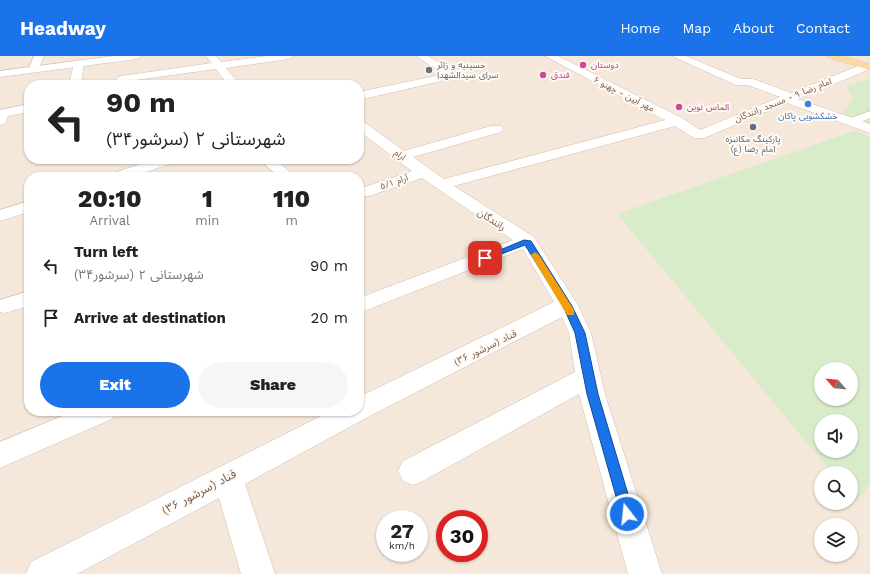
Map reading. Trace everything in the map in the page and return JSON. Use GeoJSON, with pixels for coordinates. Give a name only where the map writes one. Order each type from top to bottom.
{"type":"FeatureCollection","features":[{"type":"Feature","properties":{"kind":"main road"},"geometry":{"type":"LineString","coordinates":[[832,56],[869,66]]}},
{"type":"Feature","properties":{"kind":"street"},"geometry":{"type":"LineString","coordinates":[[34,68],[39,56]]}},
{"type":"Feature","properties":{"kind":"street"},"geometry":{"type":"LineString","coordinates":[[0,74],[34,68],[137,56]]}},
{"type":"Feature","properties":{"kind":"street"},"geometry":{"type":"LineString","coordinates":[[211,56],[230,80]]}},
{"type":"Feature","properties":{"kind":"street"},"geometry":{"type":"LineString","coordinates":[[121,79],[289,56]]}},
{"type":"Feature","properties":{"kind":"street"},"geometry":{"type":"LineString","coordinates":[[364,95],[454,75],[421,56]]}},
{"type":"Feature","properties":{"kind":"street","name":"مهر آیین - چهنو ۶"},"geometry":{"type":"LineString","coordinates":[[550,56],[677,121],[699,135]]}},
{"type":"Feature","properties":{"kind":"street"},"geometry":{"type":"LineString","coordinates":[[677,56],[740,83],[749,80],[789,98],[870,129]]}},
{"type":"Feature","properties":{"kind":"street"},"geometry":{"type":"LineString","coordinates":[[76,80],[79,63]]}},
{"type":"Feature","properties":{"kind":"street","name":"امام رضا ۹ - مسجد رانندگان"},"geometry":{"type":"LineString","coordinates":[[699,135],[869,66]]}},
{"type":"Feature","properties":{"kind":"street"},"geometry":{"type":"LineString","coordinates":[[0,121],[2,113],[24,109]]}},
{"type":"Feature","properties":{"kind":"street"},"geometry":{"type":"LineString","coordinates":[[852,122],[870,114]]}},
{"type":"Feature","properties":{"kind":"street","name":"آرام ۵/۱"},"geometry":{"type":"LineString","coordinates":[[364,193],[677,121]]}},
{"type":"Feature","properties":{"kind":"street","name":"ارام"},"geometry":{"type":"LineString","coordinates":[[364,128],[433,178]]}},
{"type":"Feature","properties":{"kind":"street"},"geometry":{"type":"LineString","coordinates":[[402,156],[496,129]]}},
{"type":"Feature","properties":{"kind":"street"},"geometry":{"type":"LineString","coordinates":[[135,172],[156,164]]}},
{"type":"Feature","properties":{"kind":"street"},"geometry":{"type":"LineString","coordinates":[[272,164],[282,172]]}},
{"type":"Feature","properties":{"kind":"street","name":"رانندگان"},"geometry":{"type":"LineString","coordinates":[[433,178],[527,241],[567,306],[580,333],[589,377],[645,574]]}},
{"type":"Feature","properties":{"kind":"street"},"geometry":{"type":"LineString","coordinates":[[0,216],[24,208]]}},
{"type":"Feature","properties":{"kind":"street"},"geometry":{"type":"LineString","coordinates":[[364,304],[527,241]]}},
{"type":"Feature","properties":{"kind":"street"},"geometry":{"type":"LineString","coordinates":[[5,306],[24,300]]}},
{"type":"Feature","properties":{"kind":"street","name":"قناد (سرشور ۳۶)"},"geometry":{"type":"LineString","coordinates":[[364,405],[567,306]]}},
{"type":"Feature","properties":{"kind":"street"},"geometry":{"type":"LineString","coordinates":[[412,471],[589,377]]}},
{"type":"Feature","properties":{"kind":"street"},"geometry":{"type":"LineString","coordinates":[[0,455],[91,416]]}},
{"type":"Feature","properties":{"kind":"street","name":"قناد (سرشور ۳۶)"},"geometry":{"type":"LineString","coordinates":[[43,574],[341,416]]}},
{"type":"Feature","properties":{"kind":"street"},"geometry":{"type":"LineString","coordinates":[[228,477],[258,574]]}},
{"type":"Feature","properties":{"kind":"shaded area"},"geometry":{"type":"Polygon","coordinates":[[[0,56],[870,56],[870,574],[0,574],[0,56]]]}},
{"type":"Feature","properties":{"kind":"green space"},"geometry":{"type":"Polygon","coordinates":[[[870,79],[870,125],[841,114],[853,99],[846,86],[870,79]]]}},
{"type":"Feature","properties":{"kind":"green space"},"geometry":{"type":"Polygon","coordinates":[[[854,131],[870,137],[870,484],[858,499],[858,466],[826,466],[820,458],[858,458],[858,414],[814,414],[814,451],[617,214],[854,131]]]}},
{"type":"Feature","properties":{"kind":"slow traffic"},"geometry":{"type":"LineString","coordinates":[[535,255],[571,312]]}},
{"type":"Feature","properties":{"kind":"place","name":"دوستان"},"geometry":{"type":"Point","coordinates":[583,65]}},
{"type":"Feature","properties":{"kind":"place","name":"حسینیه و زائر سرای سیدالشهدا"},"geometry":{"type":"Point","coordinates":[429,70]}},
{"type":"Feature","properties":{"kind":"place","name":"فندق"},"geometry":{"type":"Point","coordinates":[543,75]}},
{"type":"Feature","properties":{"kind":"place","name":"خشکشویی پاکان"},"geometry":{"type":"Point","coordinates":[808,104]}},
{"type":"Feature","properties":{"kind":"place","name":"الماس نوين"},"geometry":{"type":"Point","coordinates":[679,107]}},
{"type":"Feature","properties":{"kind":"place","name":"پارکینگ مکانیزه امام رضا (ع)"},"geometry":{"type":"Point","coordinates":[753,127]}},
{"type":"Feature","properties":{"kind":"route"},"geometry":{"type":"LineString","coordinates":[[485,258],[527,241],[567,306],[580,333],[592,394],[627,514]]}}]}
